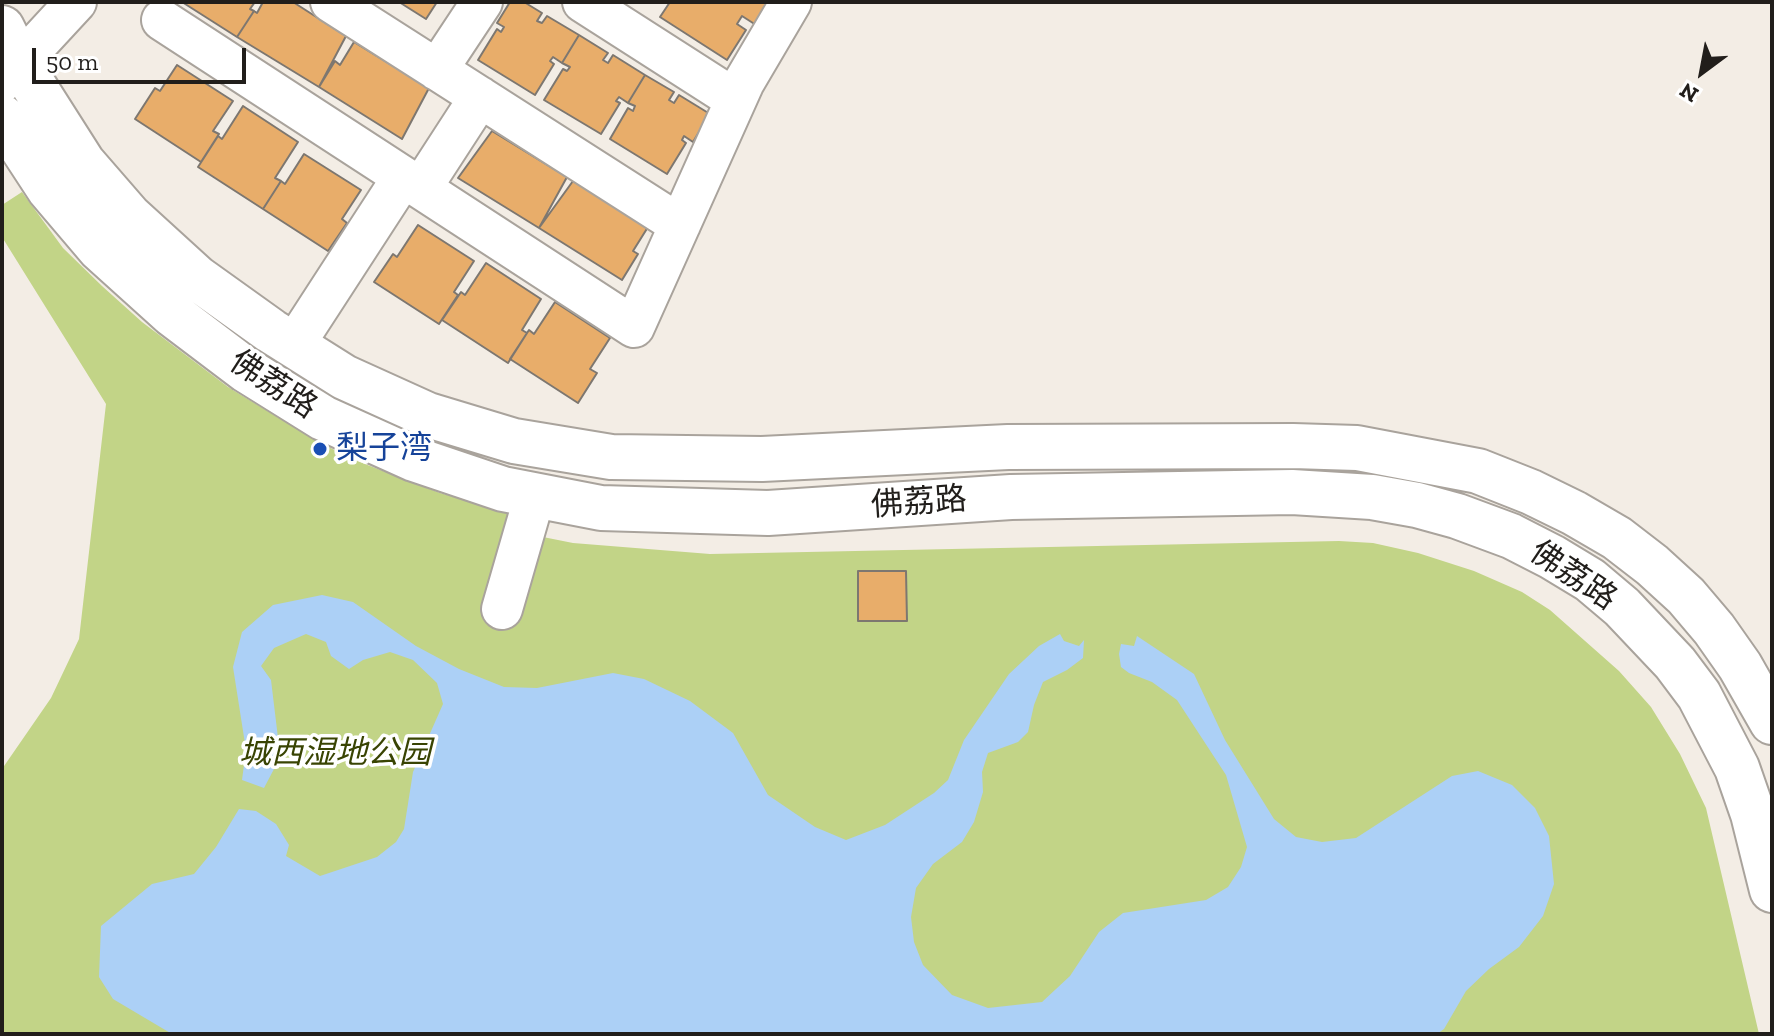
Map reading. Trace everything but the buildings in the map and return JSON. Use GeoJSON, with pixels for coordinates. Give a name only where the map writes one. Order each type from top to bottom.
{"type":"FeatureCollection","features":[{"type":"Feature","properties":{"kind":"main road","name":"佛荔路"},"geometry":{"type":"LineString","coordinates":[[8,58],[83,163],[129,216],[197,278],[344,377],[428,415],[514,441],[611,457],[762,459],[1008,447],[1293,446],[1357,448],[1478,471],[1574,513],[1617,538],[1652,565],[1686,596],[1714,629],[1740,666],[1772,722]]}},
{"type":"Feature","properties":{"kind":"main road","name":"佛荔路"},"geometry":{"type":"LineString","coordinates":[[2,117],[49,189],[100,249],[172,314],[246,370],[323,418],[414,459],[503,489],[601,508],[768,513],[1011,497],[1292,492],[1372,497],[1457,516],[1511,536],[1590,580],[1632,617],[1675,663],[1699,695],[1737,768],[1753,814],[1772,890]]}},
{"type":"Feature","properties":{"kind":"street"},"geometry":{"type":"LineString","coordinates":[[8,58],[76,2]]}},
{"type":"Feature","properties":{"kind":"street"},"geometry":{"type":"LineString","coordinates":[[331,2],[680,225]]}},
{"type":"Feature","properties":{"kind":"street"},"geometry":{"type":"LineString","coordinates":[[437,70],[482,2]]}},
{"type":"Feature","properties":{"kind":"street"},"geometry":{"type":"LineString","coordinates":[[583,2],[736,100]]}},
{"type":"Feature","properties":{"kind":"street"},"geometry":{"type":"LineString","coordinates":[[162,20],[634,327],[736,100],[791,2]]}},
{"type":"Feature","properties":{"kind":"street"},"geometry":{"type":"LineString","coordinates":[[294,345],[412,182],[480,97]]}},
{"type":"Feature","properties":{"kind":"street"},"geometry":{"type":"LineString","coordinates":[[502,609],[535,495]]}},
{"type":"Feature","properties":{"kind":"green space","name":"城西湿地公园"},"geometry":{"type":"Polygon","coordinates":[[[22,192],[63,248],[102,286],[142,322],[228,387],[352,459],[440,493],[516,514],[513,531],[573,543],[710,554],[1339,541],[1373,543],[1474,571],[1522,592],[1550,610],[1619,671],[1651,707],[1680,754],[1706,808],[1759,1034],[2,1034],[2,769],[51,698],[79,639],[106,404],[2,237],[2,205],[22,192]]]}},
{"type":"Feature","properties":{"kind":"water"},"geometry":{"type":"Polygon","coordinates":[[[322,595],[353,602],[416,646],[459,669],[504,687],[537,688],[613,673],[644,679],[690,701],[733,733],[768,795],[815,827],[846,840],[885,825],[934,793],[948,780],[964,740],[1009,674],[1039,646],[1060,634],[1064,641],[1079,646],[1084,640],[1083,658],[1043,682],[1028,732],[1018,742],[988,753],[982,772],[983,792],[974,822],[962,842],[933,864],[916,888],[911,917],[914,942],[923,965],[952,995],[988,1008],[1042,1002],[1070,976],[1099,932],[1123,913],[1206,900],[1228,887],[1241,867],[1247,847],[1226,775],[1177,700],[1152,682],[1121,667],[1121,644],[1134,646],[1137,636],[1194,674],[1225,740],[1274,819],[1296,837],[1322,842],[1356,838],[1452,776],[1478,771],[1512,785],[1535,808],[1549,836],[1554,884],[1543,916],[1519,947],[1466,991],[1444,1029],[1437,1034],[172,1034],[113,999],[99,977],[101,926],[152,884],[194,874],[216,847],[239,809],[256,811],[276,824],[289,845],[286,856],[320,876],[377,857],[396,842],[404,829],[413,772],[443,704],[437,683],[413,660],[390,652],[363,660],[349,669],[331,656],[326,642],[306,634],[274,648],[261,666],[271,680],[278,738],[274,769],[264,788],[242,780],[246,750],[233,667],[242,632],[273,605],[322,595]]]}},
{"type":"Feature","properties":{"kind":"place","name":"梨子湾"},"geometry":{"type":"Point","coordinates":[320,449]}}]}
